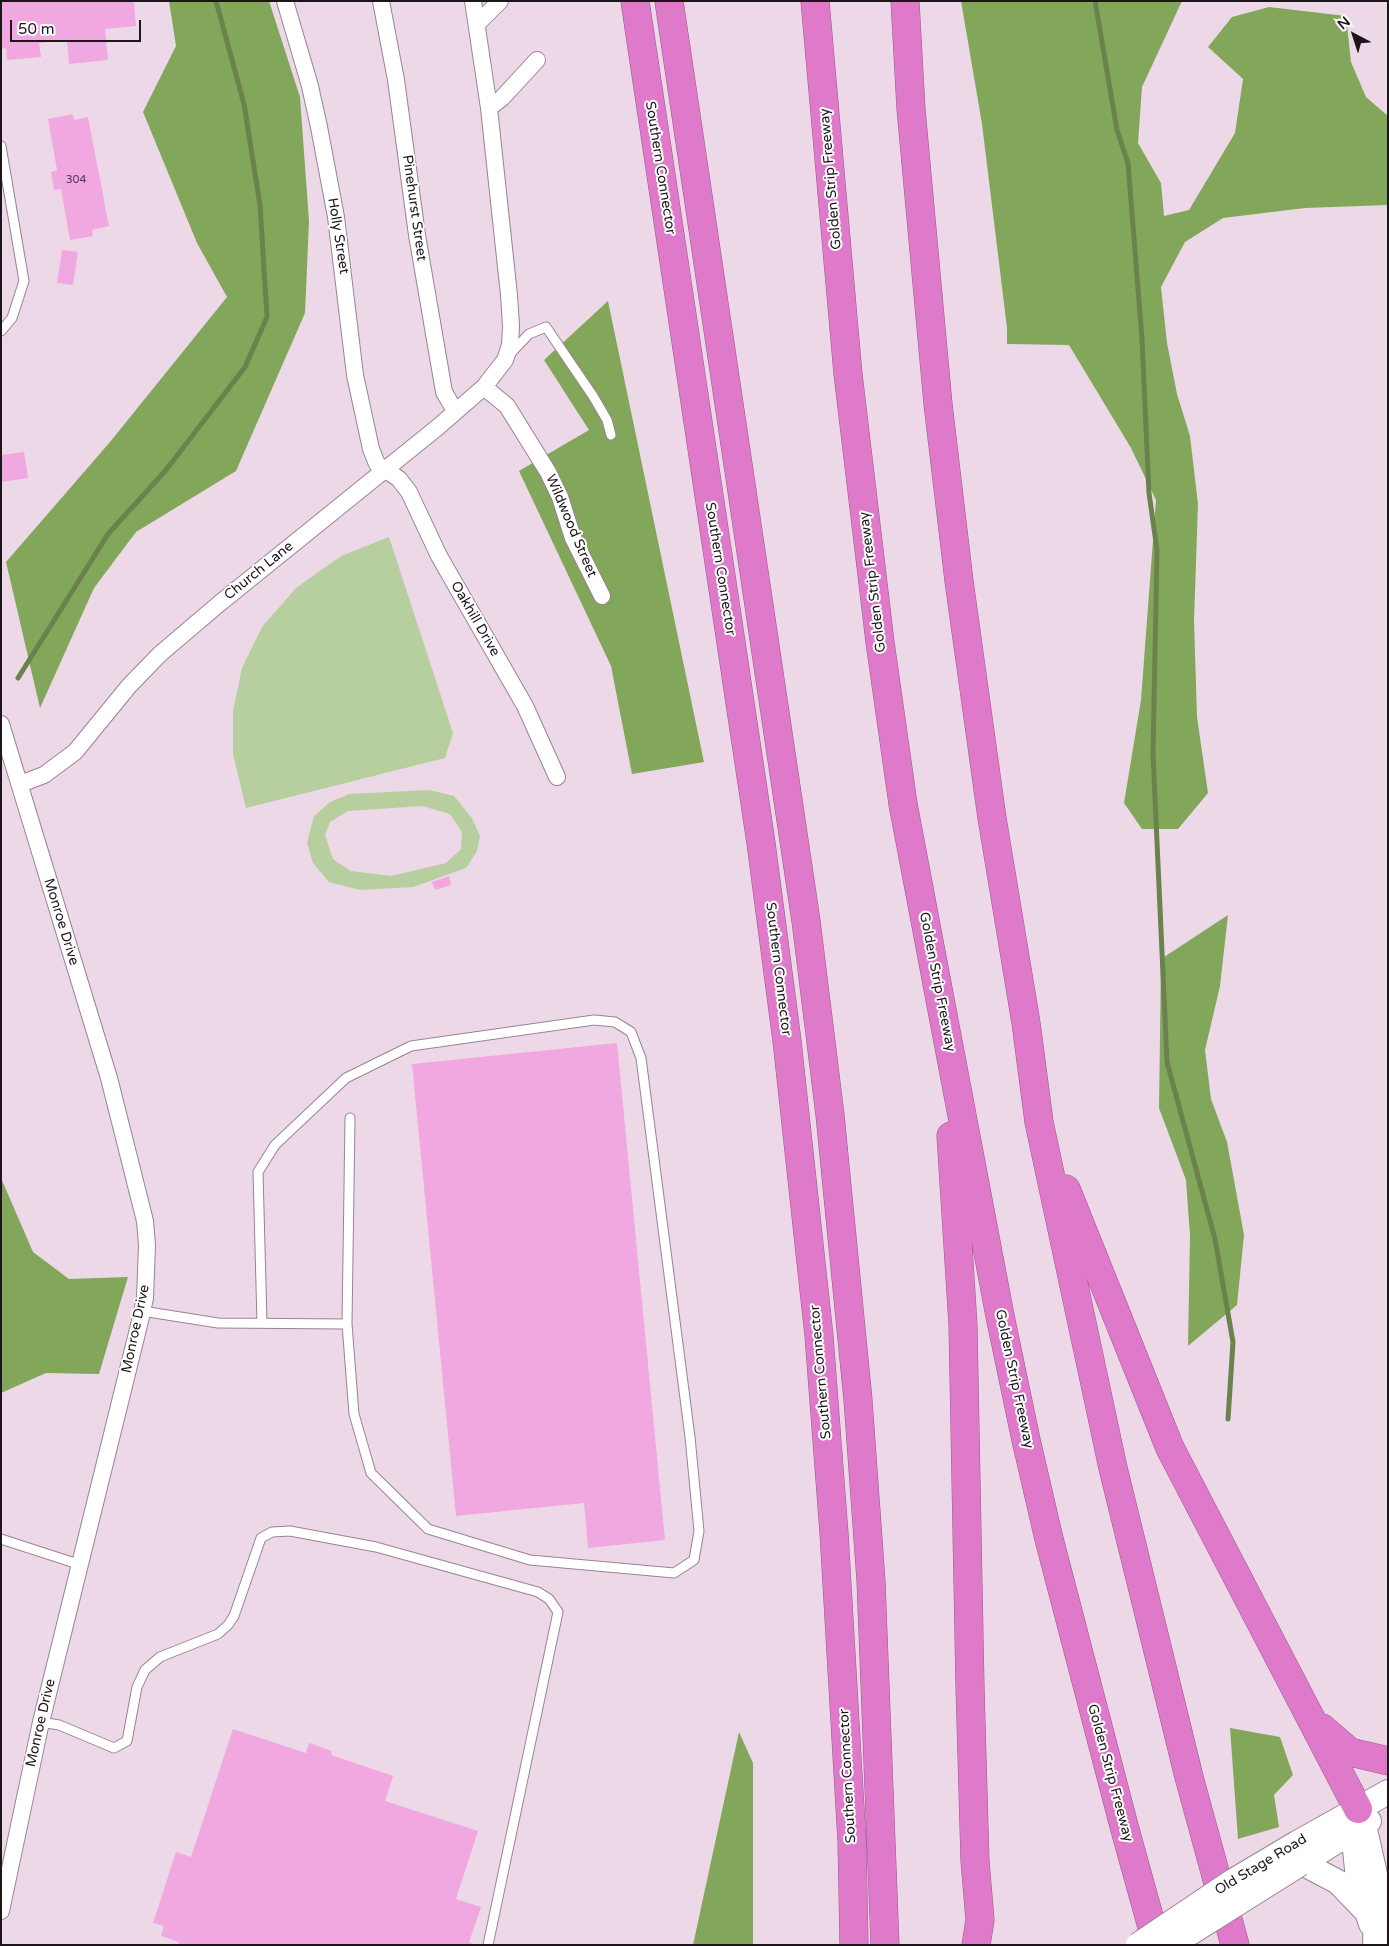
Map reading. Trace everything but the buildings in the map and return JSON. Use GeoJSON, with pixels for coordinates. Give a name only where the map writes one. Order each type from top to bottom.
{"type":"FeatureCollection","features":[{"type":"Feature","properties":{"kind":"highway","name":"Southern Connector"},"geometry":{"type":"LineString","coordinates":[[669,1],[804,911],[831,1125],[858,1400],[871,1581],[876,1668],[885,1945]]}},
{"type":"Feature","properties":{"kind":"highway","name":"Golden Strip Freeway"},"geometry":{"type":"LineString","coordinates":[[815,1],[847,364],[880,642],[903,804],[1000,1316],[1047,1530],[1124,1826],[1158,1945]]}},
{"type":"Feature","properties":{"kind":"highway"},"geometry":{"type":"LineString","coordinates":[[906,1],[911,119],[926,292],[942,443],[959,582],[992,818],[1026,1022],[1039,1122],[1112,1468],[1159,1660],[1235,1945]]}},
{"type":"Feature","properties":{"kind":"highway","name":"Southern Connector"},"geometry":{"type":"LineString","coordinates":[[635,6],[758,823],[787,1041],[818,1336],[834,1533],[852,1842],[854,1945]]}},
{"type":"Feature","properties":{"kind":"highway"},"geometry":{"type":"LineString","coordinates":[[944,1017],[963,1325],[970,1696],[978,1932],[990,1945]]}},
{"type":"Feature","properties":{"kind":"highway"},"geometry":{"type":"LineString","coordinates":[[1039,1122],[1170,1448],[1361,1817]]}},
{"type":"Feature","properties":{"kind":"highway"},"geometry":{"type":"LineString","coordinates":[[1309,1717],[1350,1752],[1388,1761]]}},
{"type":"Feature","properties":{"kind":"street","name":"Holly Street"},"geometry":{"type":"LineString","coordinates":[[285,1],[310,86],[319,127],[337,226],[355,375],[369,440],[377,464],[383,470]]}},
{"type":"Feature","properties":{"kind":"street","name":"Pinehurst Street"},"geometry":{"type":"LineString","coordinates":[[381,1],[396,80],[417,235],[444,392],[455,411]]}},
{"type":"Feature","properties":{"kind":"street"},"geometry":{"type":"LineString","coordinates":[[473,1],[490,108],[511,326],[510,345],[505,360]]}},
{"type":"Feature","properties":{"kind":"street"},"geometry":{"type":"LineString","coordinates":[[477,24],[500,1]]}},
{"type":"Feature","properties":{"kind":"street"},"geometry":{"type":"LineString","coordinates":[[490,108],[502,98],[537,60]]}},
{"type":"Feature","properties":{"kind":"street","name":"Church Lane"},"geometry":{"type":"LineString","coordinates":[[20,784],[44,775],[75,752],[128,686],[160,654],[438,427],[484,387],[505,360]]}},
{"type":"Feature","properties":{"kind":"street","name":"Wildwood Street"},"geometry":{"type":"LineString","coordinates":[[484,387],[507,406],[548,472],[560,497],[573,538],[602,596]]}},
{"type":"Feature","properties":{"kind":"street","name":"Oakhill Drive"},"geometry":{"type":"LineString","coordinates":[[383,470],[399,479],[409,492],[439,556],[525,706],[557,777]]}},
{"type":"Feature","properties":{"kind":"street","name":"Monroe Drive"},"geometry":{"type":"LineString","coordinates":[[1,724],[130,1156],[145,1221],[147,1245],[147,1273],[142,1310],[78,1564],[41,1722],[1,1911]]}},
{"type":"Feature","properties":{"kind":"street","name":"Old Stage Road"},"geometry":{"type":"LineString","coordinates":[[1171,1945],[1300,1856],[1361,1817],[1388,1792]]}},
{"type":"Feature","properties":{"kind":"street","name":"Old Stage Road"},"geometry":{"type":"LineString","coordinates":[[1361,1817],[1388,1810]]}},
{"type":"Feature","properties":{"kind":"street"},"geometry":{"type":"LineString","coordinates":[[1361,1817],[1355,1850],[1358,1888],[1371,1908],[1375,1941]]}},
{"type":"Feature","properties":{"kind":"street"},"geometry":{"type":"LineString","coordinates":[[1300,1856],[1371,1908]]}},
{"type":"Feature","properties":{"kind":"street","name":"Old Stage Road"},"geometry":{"type":"LineString","coordinates":[[1138,1945],[1233,1881],[1300,1856]]}},
{"type":"Feature","properties":{"kind":"street"},"geometry":{"type":"LineString","coordinates":[[1371,1908],[1388,1868]]}},
{"type":"Feature","properties":{"kind":"lane"},"geometry":{"type":"LineString","coordinates":[[1,146],[24,281],[12,318],[1,331]]}},
{"type":"Feature","properties":{"kind":"lane"},"geometry":{"type":"LineString","coordinates":[[505,360],[529,334],[546,327],[593,396],[607,420],[611,435]]}},
{"type":"Feature","properties":{"kind":"lane"},"geometry":{"type":"LineString","coordinates":[[262,1323],[258,1172],[275,1145],[346,1078],[412,1046],[594,1020],[615,1022],[630,1032],[641,1058],[690,1437],[699,1531],[694,1560],[674,1573],[530,1560],[428,1529],[371,1473],[354,1414],[347,1324],[350,1118]]}},
{"type":"Feature","properties":{"kind":"lane"},"geometry":{"type":"LineString","coordinates":[[142,1310],[218,1323],[347,1324]]}},
{"type":"Feature","properties":{"kind":"lane"},"geometry":{"type":"LineString","coordinates":[[41,1722],[59,1726],[114,1748],[127,1741],[137,1687],[145,1670],[160,1658],[218,1634],[228,1625],[234,1616],[261,1538],[272,1532],[290,1531],[376,1548],[538,1592],[548,1598],[558,1612],[488,1945]]}},
{"type":"Feature","properties":{"kind":"lane"},"geometry":{"type":"LineString","coordinates":[[1,1538],[78,1564]]}},
{"type":"Feature","properties":{"kind":"green space"},"geometry":{"type":"Polygon","coordinates":[[[169,1],[269,1],[300,97],[309,221],[305,313],[236,471],[136,532],[94,588],[40,708],[6,562],[110,442],[227,297],[197,243],[143,112],[176,46],[169,1]]]}},
{"type":"Feature","properties":{"kind":"green space"},"geometry":{"type":"Polygon","coordinates":[[[961,1],[1182,1],[1142,87],[1138,143],[1161,183],[1164,216],[1189,210],[1235,133],[1243,79],[1208,47],[1232,17],[1269,7],[1346,16],[1351,62],[1366,97],[1388,116],[1388,205],[1305,208],[1223,218],[1185,242],[1161,287],[1167,343],[1177,394],[1190,436],[1198,504],[1194,621],[1197,717],[1208,793],[1178,829],[1142,829],[1124,803],[1141,700],[1156,500],[1131,448],[1069,345],[1007,344],[1007,328],[982,124],[961,1]]]}},
{"type":"Feature","properties":{"kind":"green space"},"geometry":{"type":"Polygon","coordinates":[[[608,301],[704,762],[632,774],[611,666],[519,471],[589,430],[544,360],[608,301]]]}},
{"type":"Feature","properties":{"kind":"green space"},"geometry":{"type":"Polygon","coordinates":[[[389,537],[453,733],[445,758],[246,808],[233,754],[233,711],[242,668],[262,627],[296,588],[341,556],[389,537]]]}},
{"type":"Feature","properties":{"kind":"green space"},"geometry":{"type":"Polygon","coordinates":[[[429,790],[454,796],[472,818],[480,836],[477,851],[466,868],[413,887],[360,890],[329,882],[313,863],[307,843],[314,816],[330,802],[349,794],[429,790]],[[422,806],[348,811],[330,822],[325,835],[333,859],[351,871],[391,876],[446,863],[461,849],[462,832],[450,814],[422,806]]]}},
{"type":"Feature","properties":{"kind":"green space"},"geometry":{"type":"Polygon","coordinates":[[[1228,915],[1220,986],[1205,1050],[1211,1099],[1227,1142],[1244,1235],[1237,1305],[1188,1346],[1190,1236],[1186,1180],[1159,1108],[1161,959],[1228,915]]]}},
{"type":"Feature","properties":{"kind":"green space"},"geometry":{"type":"Polygon","coordinates":[[[1,1178],[33,1252],[69,1279],[128,1277],[99,1374],[46,1373],[1,1393],[1,1178]]]}},
{"type":"Feature","properties":{"kind":"green space"},"geometry":{"type":"Polygon","coordinates":[[[1230,1728],[1280,1737],[1293,1775],[1274,1795],[1279,1827],[1238,1839],[1230,1728]]]}},
{"type":"Feature","properties":{"kind":"green space"},"geometry":{"type":"Polygon","coordinates":[[[739,1732],[753,1763],[753,1945],[693,1945],[739,1732]]]}},
{"type":"Feature","properties":{"kind":"waterway"},"geometry":{"type":"LineString","coordinates":[[18,678],[108,534],[166,470],[245,367],[267,317],[260,205],[244,104],[216,1]]}},
{"type":"Feature","properties":{"kind":"waterway"},"geometry":{"type":"LineString","coordinates":[[1095,1],[1117,130],[1128,163],[1142,339],[1149,493],[1157,550],[1153,754],[1167,1062],[1215,1239],[1233,1342],[1228,1419]]}}]}
